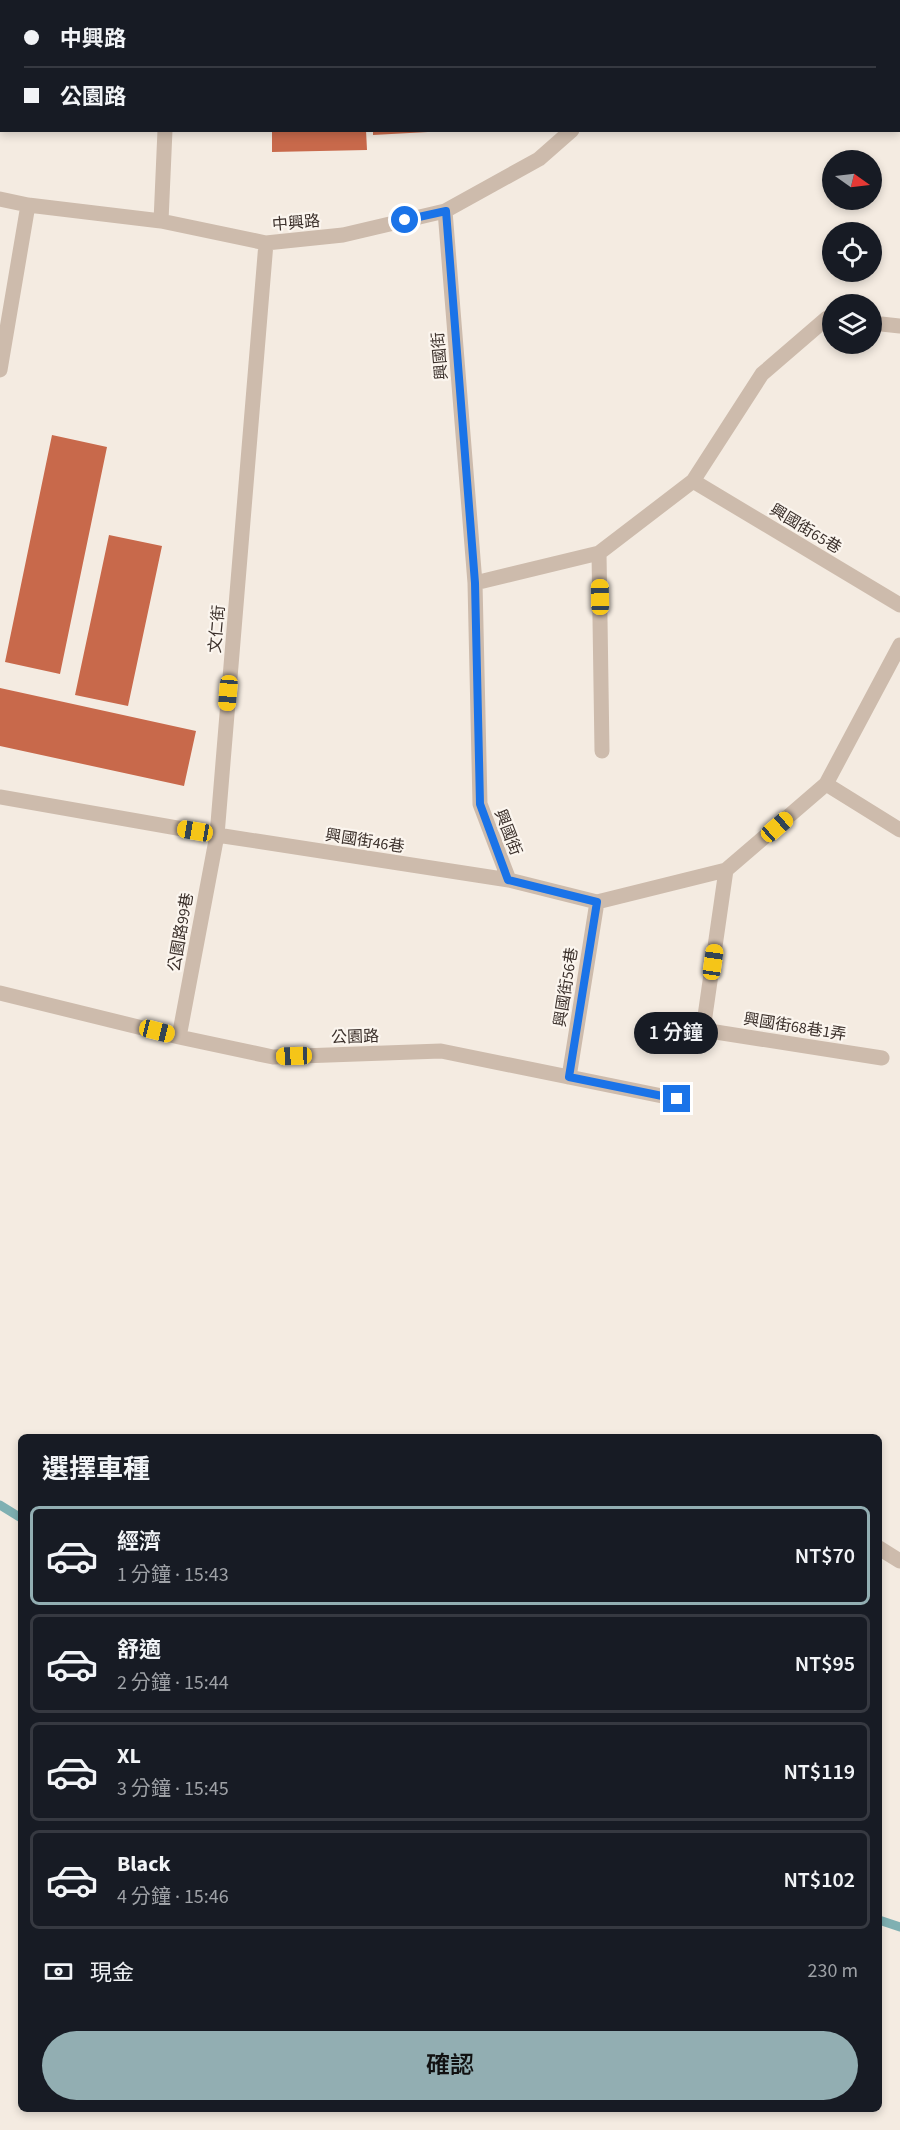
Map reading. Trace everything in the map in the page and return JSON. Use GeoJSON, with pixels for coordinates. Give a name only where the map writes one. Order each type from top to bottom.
{"type":"FeatureCollection","features":[{"type":"Feature","properties":{"kind":"street"},"geometry":{"type":"LineString","coordinates":[[161,221],[165,132]]}},
{"type":"Feature","properties":{"kind":"street","name":"中興路"},"geometry":{"type":"LineString","coordinates":[[0,199],[28,205],[161,221],[266,243],[344,235],[446,211],[539,159],[570,132]]}},
{"type":"Feature","properties":{"kind":"street"},"geometry":{"type":"LineString","coordinates":[[0,370],[28,205]]}},
{"type":"Feature","properties":{"kind":"street","name":"興國街"},"geometry":{"type":"LineString","coordinates":[[446,211],[475,583],[480,804],[508,880],[597,902],[726,870],[826,784],[900,645]]}},
{"type":"Feature","properties":{"kind":"street","name":"文仁街"},"geometry":{"type":"LineString","coordinates":[[217,835],[266,243]]}},
{"type":"Feature","properties":{"kind":"street"},"geometry":{"type":"LineString","coordinates":[[882,324],[900,326]]}},
{"type":"Feature","properties":{"kind":"street"},"geometry":{"type":"LineString","coordinates":[[475,583],[599,553],[693,481],[762,374],[822,325]]}},
{"type":"Feature","properties":{"kind":"street","name":"興國街65巷"},"geometry":{"type":"LineString","coordinates":[[693,481],[900,605]]}},
{"type":"Feature","properties":{"kind":"street"},"geometry":{"type":"LineString","coordinates":[[599,553],[602,751]]}},
{"type":"Feature","properties":{"kind":"street"},"geometry":{"type":"LineString","coordinates":[[826,784],[900,830]]}},
{"type":"Feature","properties":{"kind":"street"},"geometry":{"type":"LineString","coordinates":[[0,797],[217,835]]}},
{"type":"Feature","properties":{"kind":"street","name":"興國街46巷"},"geometry":{"type":"LineString","coordinates":[[217,835],[508,880]]}},
{"type":"Feature","properties":{"kind":"street","name":"公園路99巷"},"geometry":{"type":"LineString","coordinates":[[179,1037],[217,835]]}},
{"type":"Feature","properties":{"kind":"street","name":"興國街68巷1弄"},"geometry":{"type":"LineString","coordinates":[[726,870],[703,1030],[882,1058]]}},
{"type":"Feature","properties":{"kind":"street","name":"興國街56巷"},"geometry":{"type":"LineString","coordinates":[[569,1077],[597,902]]}},
{"type":"Feature","properties":{"kind":"street","name":"公園路"},"geometry":{"type":"LineString","coordinates":[[0,993],[179,1037],[273,1057],[441,1051],[677,1099]]}},
{"type":"Feature","properties":{"kind":"street"},"geometry":{"type":"LineString","coordinates":[[882,1550],[900,1561]]}},
{"type":"Feature","properties":{"kind":"building"},"geometry":{"type":"Polygon","coordinates":[[[272,132],[366,132],[367,150],[272,152],[272,132]]]}},
{"type":"Feature","properties":{"kind":"building"},"geometry":{"type":"Polygon","coordinates":[[[373,132],[428,132],[373,135],[373,132]]]}},
{"type":"Feature","properties":{"kind":"building"},"geometry":{"type":"Polygon","coordinates":[[[52,435],[107,447],[60,674],[5,662],[52,435]]]}},
{"type":"Feature","properties":{"kind":"building"},"geometry":{"type":"Polygon","coordinates":[[[109,535],[162,546],[128,706],[75,695],[109,535]]]}},
{"type":"Feature","properties":{"kind":"building"},"geometry":{"type":"Polygon","coordinates":[[[0,688],[196,731],[184,786],[0,746],[0,688]]]}},
{"type":"Feature","properties":{"kind":"waterway"},"geometry":{"type":"LineString","coordinates":[[0,1505],[18,1516]]}},
{"type":"Feature","properties":{"kind":"waterway"},"geometry":{"type":"LineString","coordinates":[[882,1921],[900,1927]]}},
{"type":"Feature","properties":{"kind":"route"},"geometry":{"type":"LineString","coordinates":[[405,220],[446,211],[475,583],[480,804],[508,880],[597,902],[569,1077],[677,1099]]}}]}
